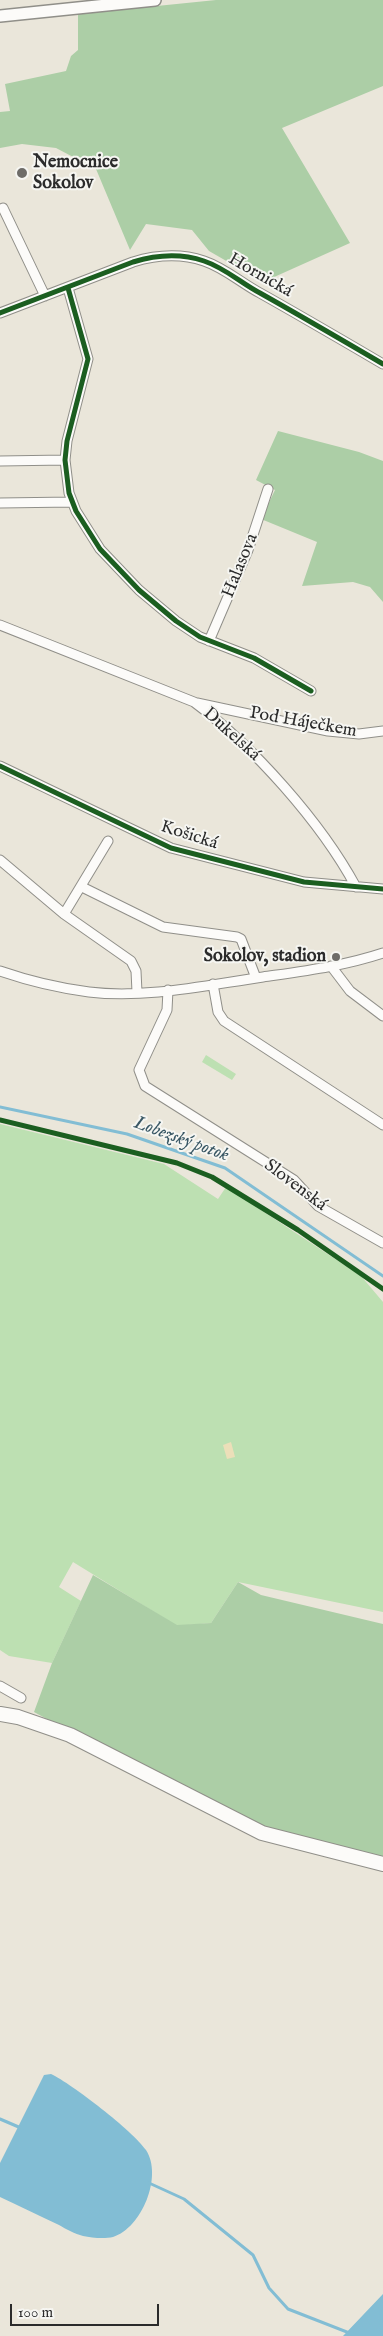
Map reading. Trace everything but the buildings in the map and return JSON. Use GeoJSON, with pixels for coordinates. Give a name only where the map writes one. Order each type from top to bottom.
{"type":"FeatureCollection","features":[{"type":"Feature","properties":{"kind":"main road"},"geometry":{"type":"LineString","coordinates":[[0,1714],[18,1717],[70,1735],[262,1833],[383,1864]]}},
{"type":"Feature","properties":{"kind":"street"},"geometry":{"type":"LineString","coordinates":[[0,16],[155,0]]}},
{"type":"Feature","properties":{"kind":"street"},"geometry":{"type":"LineString","coordinates":[[3,208],[45,296]]}},
{"type":"Feature","properties":{"kind":"street","name":"Hornická"},"geometry":{"type":"LineString","coordinates":[[0,313],[133,262],[155,256],[178,256],[204,261],[226,272],[383,364]]}},
{"type":"Feature","properties":{"kind":"street"},"geometry":{"type":"LineString","coordinates":[[68,288],[88,359],[67,441],[65,460],[69,493],[76,511],[100,549],[139,590],[176,620],[200,637],[254,658],[311,691]]}},
{"type":"Feature","properties":{"kind":"street"},"geometry":{"type":"LineString","coordinates":[[0,461],[65,460]]}},
{"type":"Feature","properties":{"kind":"street","name":"Halasova"},"geometry":{"type":"LineString","coordinates":[[209,641],[248,550],[268,489]]}},
{"type":"Feature","properties":{"kind":"street"},"geometry":{"type":"LineString","coordinates":[[0,503],[72,502]]}},
{"type":"Feature","properties":{"kind":"street","name":"Dukelská"},"geometry":{"type":"LineString","coordinates":[[0,625],[194,702],[215,717],[274,775],[345,867],[356,887]]}},
{"type":"Feature","properties":{"kind":"street","name":"Pod Háječkem"},"geometry":{"type":"LineString","coordinates":[[194,702],[328,730],[358,734],[383,731]]}},
{"type":"Feature","properties":{"kind":"street","name":"Košická"},"geometry":{"type":"LineString","coordinates":[[0,766],[171,848],[304,882],[383,889]]}},
{"type":"Feature","properties":{"kind":"street"},"geometry":{"type":"LineString","coordinates":[[64,914],[108,841]]}},
{"type":"Feature","properties":{"kind":"street"},"geometry":{"type":"LineString","coordinates":[[0,860],[64,914],[131,961],[136,971],[137,992]]}},
{"type":"Feature","properties":{"kind":"street"},"geometry":{"type":"LineString","coordinates":[[82,887],[163,926],[237,937],[241,940],[256,978]]}},
{"type":"Feature","properties":{"kind":"street"},"geometry":{"type":"LineString","coordinates":[[0,971],[33,982],[91,992],[137,992],[168,990],[256,978],[331,966],[383,953]]}},
{"type":"Feature","properties":{"kind":"street"},"geometry":{"type":"LineString","coordinates":[[331,966],[350,991],[383,1016]]}},
{"type":"Feature","properties":{"kind":"street"},"geometry":{"type":"LineString","coordinates":[[213,984],[218,1012],[224,1021],[383,1125]]}},
{"type":"Feature","properties":{"kind":"street","name":"Slovenská"},"geometry":{"type":"LineString","coordinates":[[168,990],[167,1010],[139,1070],[144,1086],[294,1180],[318,1206],[383,1243]]}},
{"type":"Feature","properties":{"kind":"street"},"geometry":{"type":"LineString","coordinates":[[0,1686],[21,1698]]}},
{"type":"Feature","properties":{"kind":"green space"},"geometry":{"type":"Polygon","coordinates":[[[216,0],[383,0],[383,86],[282,128],[350,243],[263,282],[209,251],[192,230],[146,224],[130,250],[96,169],[56,148],[22,144],[0,148],[0,112],[10,111],[5,84],[66,71],[71,56],[78,50],[78,14],[216,0]]]}},
{"type":"Feature","properties":{"kind":"green space"},"geometry":{"type":"Polygon","coordinates":[[[278,431],[359,452],[383,461],[383,602],[370,587],[353,582],[302,586],[317,542],[261,519],[275,490],[256,480],[278,431]]]}},
{"type":"Feature","properties":{"kind":"green space"},"geometry":{"type":"Polygon","coordinates":[[[206,1055],[236,1074],[232,1080],[202,1062],[206,1055]]]}},
{"type":"Feature","properties":{"kind":"green space"},"geometry":{"type":"Polygon","coordinates":[[[0,1124],[164,1164],[218,1199],[226,1187],[361,1276],[383,1302],[383,1612],[238,1582],[211,1623],[177,1626],[73,1562],[59,1587],[81,1601],[52,1663],[9,1656],[0,1650],[0,1124]]]}},
{"type":"Feature","properties":{"kind":"green space"},"geometry":{"type":"Polygon","coordinates":[[[93,1575],[177,1625],[211,1623],[238,1582],[261,1595],[383,1624],[383,1863],[262,1833],[164,1783],[34,1712],[52,1663],[93,1575]]]}},
{"type":"Feature","properties":{"kind":"sand"},"geometry":{"type":"Polygon","coordinates":[[[231,1442],[235,1457],[227,1459],[223,1445],[231,1442]]]}},
{"type":"Feature","properties":{"kind":"water"},"geometry":{"type":"Polygon","coordinates":[[[51,2074],[73,2087],[116,2120],[146,2150],[151,2161],[151,2187],[141,2212],[123,2232],[113,2237],[98,2238],[80,2235],[0,2197],[0,2163],[44,2075],[51,2074]]]}},
{"type":"Feature","properties":{"kind":"water"},"geometry":{"type":"Polygon","coordinates":[[[383,2294],[383,2336],[343,2336],[383,2294]]]}},
{"type":"Feature","properties":{"kind":"waterway","name":"Lobezský potok"},"geometry":{"type":"LineString","coordinates":[[0,1107],[127,1134],[225,1168],[383,1276]]}},
{"type":"Feature","properties":{"kind":"waterway"},"geometry":{"type":"LineString","coordinates":[[0,2119],[21,2128]]}},
{"type":"Feature","properties":{"kind":"waterway"},"geometry":{"type":"LineString","coordinates":[[149,2183],[184,2199],[253,2255],[269,2288],[288,2309],[357,2336]]}},
{"type":"Feature","properties":{"kind":"cycle path"},"geometry":{"type":"LineString","coordinates":[[0,313],[133,262],[159,256],[195,258],[219,268],[383,364]]}},
{"type":"Feature","properties":{"kind":"cycle path"},"geometry":{"type":"LineString","coordinates":[[68,288],[88,359],[67,441],[65,460],[69,493],[76,511],[100,549],[139,590],[176,621],[200,637],[254,658],[311,691]]}},
{"type":"Feature","properties":{"kind":"cycle path"},"geometry":{"type":"LineString","coordinates":[[0,766],[171,848],[304,882],[383,889]]}},
{"type":"Feature","properties":{"kind":"cycle path"},"geometry":{"type":"LineString","coordinates":[[0,1120],[177,1163],[212,1177],[298,1230],[383,1289]]}},
{"type":"Feature","properties":{"kind":"place","name":"Nemocnice Sokolov"},"geometry":{"type":"Point","coordinates":[22,173]}},
{"type":"Feature","properties":{"kind":"place","name":"Sokolov, stadion"},"geometry":{"type":"Point","coordinates":[336,957]}}]}
